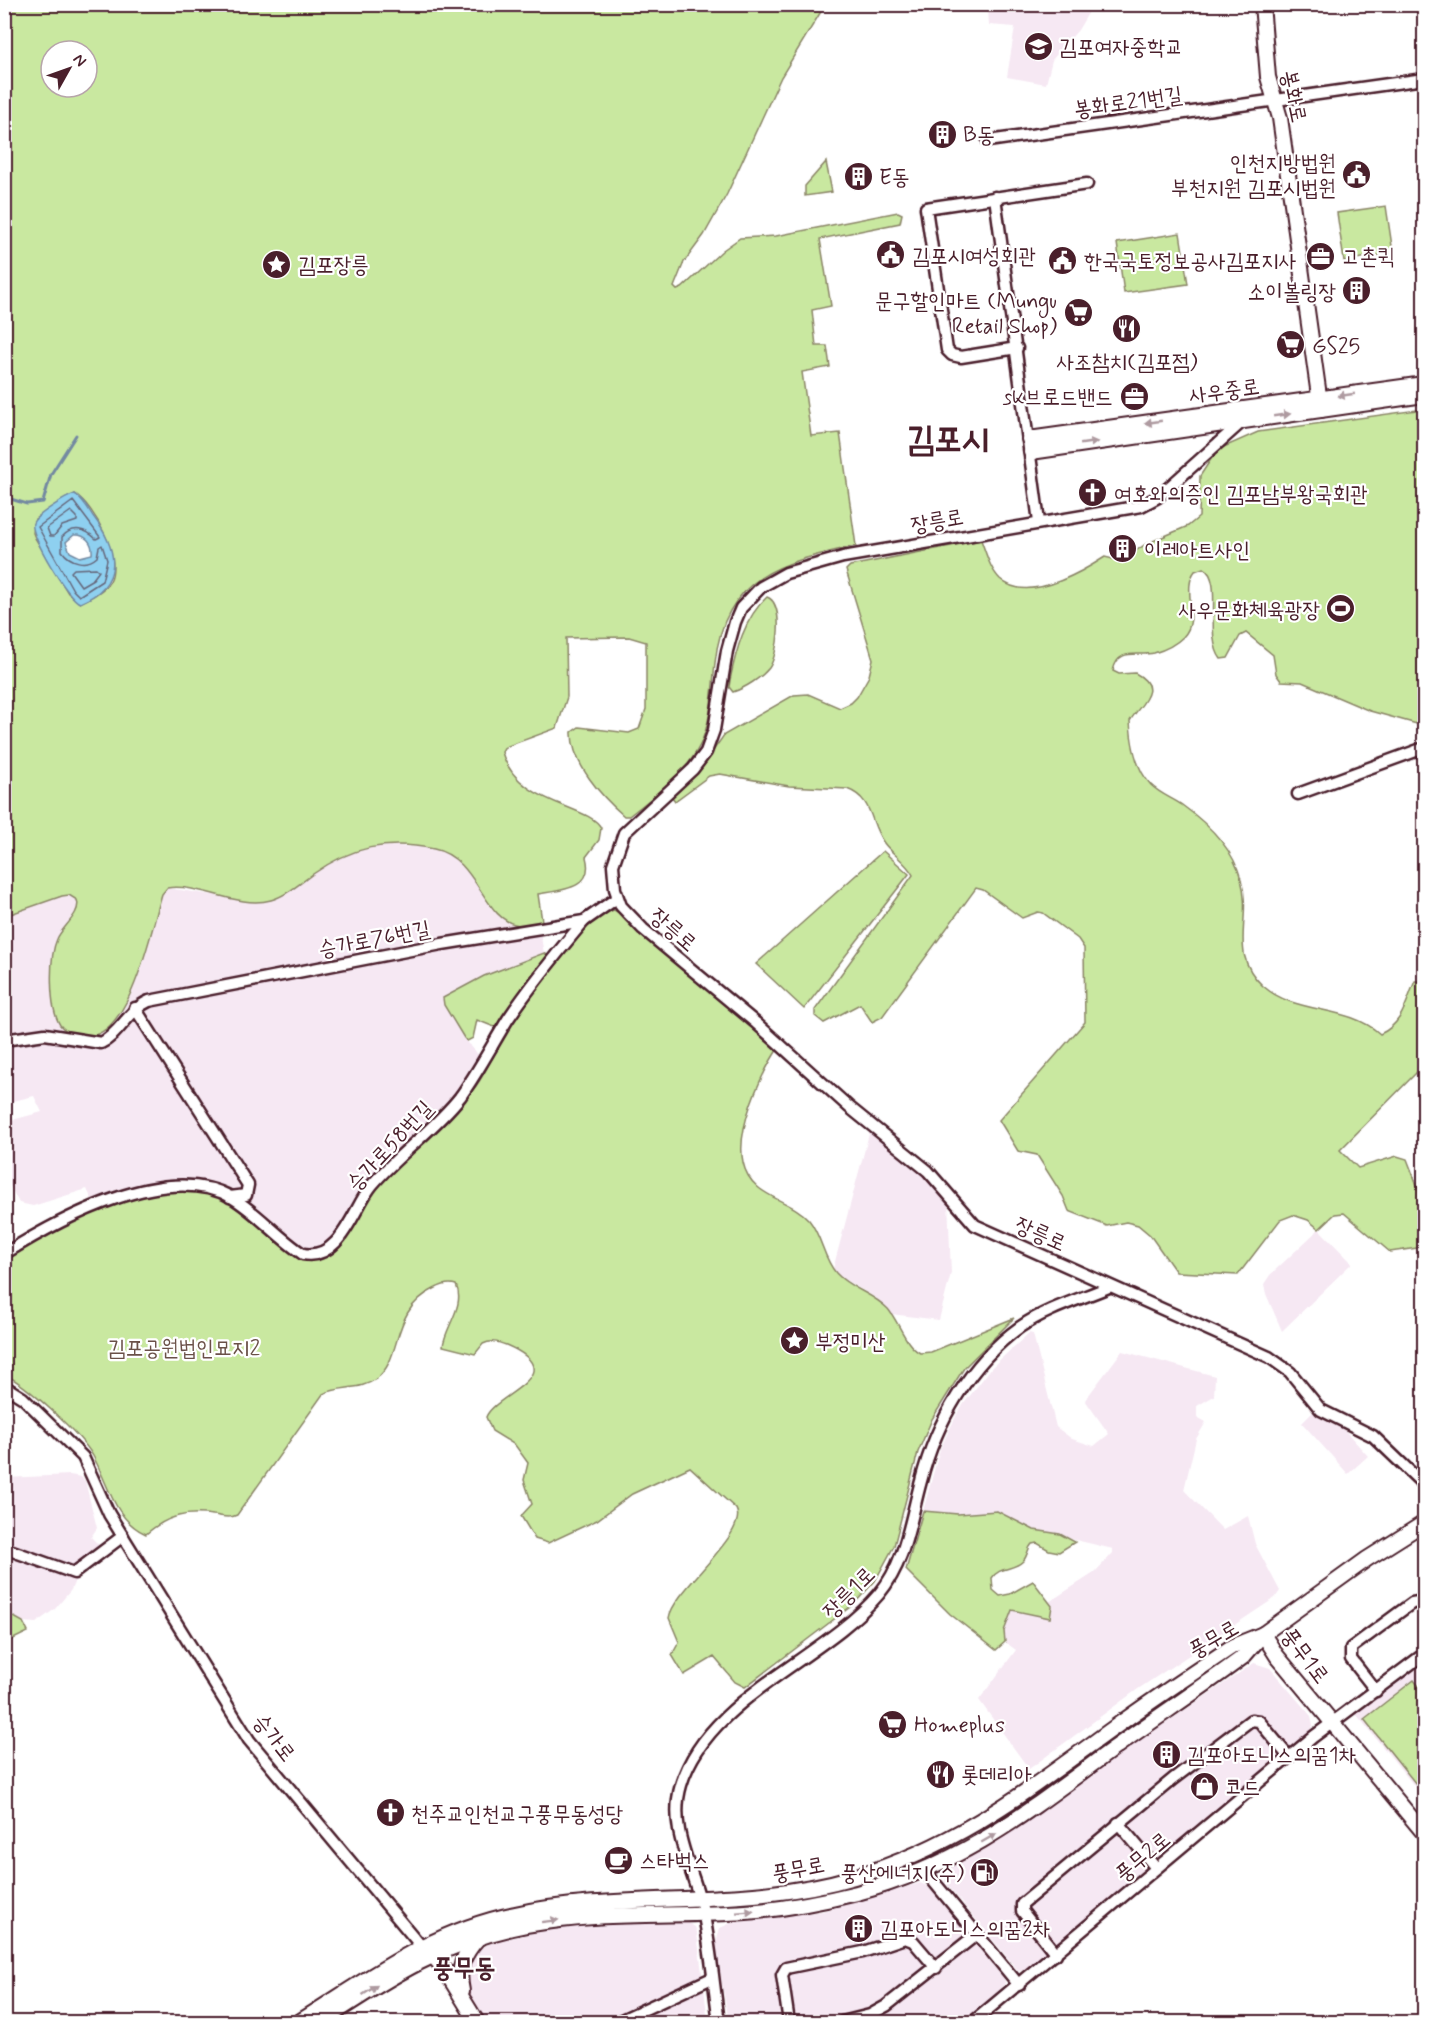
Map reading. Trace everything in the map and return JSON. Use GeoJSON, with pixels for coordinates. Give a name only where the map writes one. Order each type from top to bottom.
{"type":"FeatureCollection","features":[{"type":"Feature","properties":{"kind":"street","name":"봉화로"},"geometry":{"type":"LineString","coordinates":[[1263,4],[1268,77],[1280,118],[1320,404]]}},
{"type":"Feature","properties":{"kind":"street","name":"봉화로21번길"},"geometry":{"type":"LineString","coordinates":[[988,141],[1425,79]]}},
{"type":"Feature","properties":{"kind":"street"},"geometry":{"type":"LineString","coordinates":[[1017,348],[961,357],[952,355],[944,342],[926,208],[1087,184]]}},
{"type":"Feature","properties":{"kind":"street"},"geometry":{"type":"LineString","coordinates":[[995,196],[1039,522]]}},
{"type":"Feature","properties":{"kind":"street","name":"사우중로"},"geometry":{"type":"LineString","coordinates":[[1030,446],[1244,421],[1425,384]]}},
{"type":"Feature","properties":{"kind":"street","name":"사우중로"},"geometry":{"type":"LineString","coordinates":[[1030,446],[1320,404],[1425,395]]}},
{"type":"Feature","properties":{"kind":"street","name":"장릉로"},"geometry":{"type":"LineString","coordinates":[[1244,421],[1154,501],[1141,506],[1039,522],[822,562],[786,573],[761,587],[741,608],[735,622],[727,651],[714,730],[706,752],[685,777],[630,825],[619,842],[613,865],[617,898],[643,929],[756,1023],[849,1107],[928,1170],[970,1221],[984,1230],[1019,1242],[1109,1287],[1209,1328],[1279,1364],[1300,1384],[1321,1410],[1373,1437],[1425,1485]]}},
{"type":"Feature","properties":{"kind":"street"},"geometry":{"type":"LineString","coordinates":[[1298,794],[1425,748]]}},
{"type":"Feature","properties":{"kind":"street","name":"승가로76번길"},"geometry":{"type":"LineString","coordinates":[[4,1040],[45,1034],[101,1043],[108,1039],[135,1008],[158,999],[442,944],[584,921],[617,898]]}},
{"type":"Feature","properties":{"kind":"street","name":"승가로58번길"},"geometry":{"type":"LineString","coordinates":[[4,1254],[57,1224],[148,1188],[172,1185],[193,1186],[230,1197],[303,1254],[316,1254],[328,1250],[339,1238],[371,1186],[461,1095],[532,985],[584,921]]}},
{"type":"Feature","properties":{"kind":"street"},"geometry":{"type":"LineString","coordinates":[[135,1008],[248,1185],[246,1195],[230,1197]]}},
{"type":"Feature","properties":{"kind":"street","name":"장릉1로"},"geometry":{"type":"LineString","coordinates":[[719,2022],[704,1914],[681,1845],[678,1823],[680,1788],[699,1747],[728,1714],[858,1615],[881,1592],[900,1560],[933,1441],[958,1394],[983,1363],[1008,1337],[1026,1324],[1109,1287]]}},
{"type":"Feature","properties":{"kind":"street","name":"승가로"},"geometry":{"type":"LineString","coordinates":[[4,1386],[23,1398],[83,1457],[104,1505],[249,1740],[427,1952]]}},
{"type":"Feature","properties":{"kind":"street","name":"풍무로"},"geometry":{"type":"LineString","coordinates":[[321,2022],[427,1952],[480,1937],[555,1920],[745,1912],[808,1904],[857,1893],[925,1871],[963,1853],[1014,1822],[1243,1657],[1263,1634],[1367,1559],[1425,1523]]}},
{"type":"Feature","properties":{"kind":"street"},"geometry":{"type":"LineString","coordinates":[[4,1548],[60,1570],[74,1573],[123,1536]]}},
{"type":"Feature","properties":{"kind":"street"},"geometry":{"type":"LineString","coordinates":[[1376,1690],[1351,1659],[1351,1648],[1412,1603],[1418,1602],[1425,1608]]}},
{"type":"Feature","properties":{"kind":"street","name":"풍무로"},"geometry":{"type":"LineString","coordinates":[[299,2022],[485,1922],[534,1910],[625,1902],[781,1894],[814,1888],[880,1869],[949,1841],[1005,1806],[1233,1646],[1263,1634]]}},
{"type":"Feature","properties":{"kind":"street","name":"풍무1로"},"geometry":{"type":"LineString","coordinates":[[1263,1634],[1425,1833]]}},
{"type":"Feature","properties":{"kind":"street","name":"풍무2로"},"geometry":{"type":"LineString","coordinates":[[973,2022],[1288,1757],[1425,1654]]}},
{"type":"Feature","properties":{"kind":"street"},"geometry":{"type":"LineString","coordinates":[[1056,1954],[1022,1911],[1021,1905],[1199,1758],[1254,1719],[1259,1721],[1288,1757]]}},
{"type":"Feature","properties":{"kind":"street","name":"풍무1로"},"geometry":{"type":"LineString","coordinates":[[1334,1721],[1425,1826]]}},
{"type":"Feature","properties":{"kind":"street"},"geometry":{"type":"LineString","coordinates":[[1118,1823],[1156,1869]]}},
{"type":"Feature","properties":{"kind":"street"},"geometry":{"type":"LineString","coordinates":[[925,1871],[1019,1985]]}},
{"type":"Feature","properties":{"kind":"street"},"geometry":{"type":"LineString","coordinates":[[842,2022],[886,2006],[977,1934]]}},
{"type":"Feature","properties":{"kind":"street"},"geometry":{"type":"LineString","coordinates":[[463,1999],[459,1976],[462,1961],[480,1937]]}},
{"type":"Feature","properties":{"kind":"street"},"geometry":{"type":"LineString","coordinates":[[789,2022],[782,1975],[786,1968],[863,1952],[905,1938],[913,1941],[936,1968]]}},
{"type":"Feature","properties":{"kind":"street"},"geometry":{"type":"LineString","coordinates":[[427,1952],[463,1999],[477,2022]]}},
{"type":"Feature","properties":{"kind":"street"},"geometry":{"type":"LineString","coordinates":[[427,1952],[471,2022]]}},
{"type":"Feature","properties":{"kind":"street"},"geometry":{"type":"LineString","coordinates":[[617,2022],[712,1978]]}},
{"type":"Feature","properties":{"kind":"shaded area","name":"김포여자중학교"},"geometry":{"type":"Polygon","coordinates":[[[951,5],[1093,5],[1078,30],[1052,60],[1046,84],[1007,77],[1015,27],[989,25],[988,9],[961,8],[951,5]]]}},
{"type":"Feature","properties":{"kind":"shaded area"},"geometry":{"type":"Polygon","coordinates":[[[368,847],[431,848],[451,855],[466,868],[500,915],[517,925],[538,922],[544,953],[515,963],[464,1038],[481,1058],[451,1102],[361,1192],[331,1240],[319,1248],[307,1248],[245,1201],[212,1185],[184,1179],[149,1184],[94,1204],[87,1189],[33,1206],[19,1203],[5,1177],[5,1122],[42,1112],[34,1096],[5,1103],[5,916],[62,896],[69,895],[77,900],[77,910],[58,936],[54,947],[52,975],[56,1012],[113,1021],[131,994],[162,894],[167,888],[253,901],[271,900],[345,853],[368,847]]]}},
{"type":"Feature","properties":{"kind":"shaded area"},"geometry":{"type":"Polygon","coordinates":[[[870,1130],[922,1171],[948,1200],[951,1273],[939,1320],[891,1314],[876,1298],[842,1278],[833,1269],[870,1130]]]}},
{"type":"Feature","properties":{"kind":"shaded area"},"geometry":{"type":"Polygon","coordinates":[[[1319,1229],[1352,1263],[1282,1331],[1264,1284],[1270,1275],[1319,1229]]]}},
{"type":"Feature","properties":{"kind":"shaded area"},"geometry":{"type":"Polygon","coordinates":[[[1029,1333],[1033,1334],[1056,1427],[1072,1439],[1094,1446],[1109,1434],[1085,1400],[1122,1351],[1215,1376],[1214,1396],[1197,1406],[1197,1417],[1206,1422],[1196,1439],[1184,1490],[1223,1530],[1248,1516],[1255,1544],[1280,1591],[1275,1598],[1138,1689],[1029,1769],[979,1700],[1016,1650],[1005,1642],[1004,1631],[1012,1610],[1052,1606],[1049,1602],[1094,1573],[1113,1553],[1113,1549],[1034,1530],[997,1511],[958,1514],[923,1511],[940,1449],[959,1410],[992,1367],[1029,1333]]]}},
{"type":"Feature","properties":{"kind":"shaded area"},"geometry":{"type":"Polygon","coordinates":[[[1314,1411],[1340,1425],[1368,1456],[1348,1474],[1302,1423],[1314,1411]]]}},
{"type":"Feature","properties":{"kind":"shaded area"},"geometry":{"type":"Polygon","coordinates":[[[70,1475],[81,1477],[85,1481],[97,1528],[91,1537],[103,1549],[80,1568],[71,1590],[55,1609],[36,1623],[23,1622],[5,1612],[5,1478],[70,1475]]]}},
{"type":"Feature","properties":{"kind":"shaded area"},"geometry":{"type":"Polygon","coordinates":[[[1424,1660],[1424,1798],[1356,1714],[1424,1660]]]}},
{"type":"Feature","properties":{"kind":"shaded area"},"geometry":{"type":"Polygon","coordinates":[[[1254,1663],[1270,1668],[1311,1716],[1313,1725],[1311,1730],[1028,1969],[1020,1971],[1017,1969],[945,1882],[945,1871],[982,1851],[1146,1733],[1163,1725],[1254,1663]]]}},
{"type":"Feature","properties":{"kind":"shaded area"},"geometry":{"type":"Polygon","coordinates":[[[920,1883],[927,1886],[938,1898],[1004,1979],[1005,1983],[999,1991],[963,2022],[729,2022],[715,1945],[720,1928],[731,1923],[823,1911],[920,1883]]]}},
{"type":"Feature","properties":{"kind":"shaded area"},"geometry":{"type":"Polygon","coordinates":[[[685,1921],[695,1927],[697,1933],[708,2022],[487,2022],[466,1988],[465,1960],[474,1951],[493,1942],[555,1928],[685,1921]]]}},
{"type":"Feature","properties":{"kind":"green space"},"geometry":{"type":"Polygon","coordinates":[[[4,5],[825,5],[781,77],[727,194],[704,235],[684,262],[674,287],[677,290],[682,288],[723,250],[740,238],[776,236],[898,212],[902,214],[900,223],[820,239],[831,306],[812,310],[816,346],[827,346],[830,367],[802,372],[811,436],[840,433],[856,546],[781,567],[761,578],[744,592],[730,610],[721,634],[715,663],[707,725],[700,745],[686,766],[669,784],[629,816],[624,816],[606,799],[582,767],[573,744],[572,732],[579,727],[629,733],[639,729],[646,709],[646,642],[629,637],[566,638],[567,697],[557,728],[505,747],[502,752],[510,770],[522,783],[537,793],[594,820],[601,828],[599,840],[586,857],[588,868],[581,882],[566,889],[538,894],[542,921],[519,925],[507,921],[488,902],[461,864],[449,855],[417,846],[385,845],[341,857],[271,900],[245,901],[180,887],[167,888],[162,894],[146,953],[128,999],[117,1018],[104,1031],[85,1036],[69,1032],[60,1025],[56,1017],[52,995],[54,947],[78,905],[77,900],[69,895],[5,916],[4,5]],[[75,494],[35,519],[33,533],[68,593],[80,603],[104,588],[110,581],[113,571],[104,534],[91,510],[75,494]]]}},
{"type":"Feature","properties":{"kind":"green space"},"geometry":{"type":"Polygon","coordinates":[[[826,162],[832,192],[805,196],[805,186],[826,162]]]}},
{"type":"Feature","properties":{"kind":"green space"},"geometry":{"type":"Polygon","coordinates":[[[1386,206],[1393,253],[1344,261],[1337,213],[1386,206]]]}},
{"type":"Feature","properties":{"kind":"green space"},"geometry":{"type":"Polygon","coordinates":[[[1180,233],[1188,284],[1124,293],[1117,243],[1180,233]]]}},
{"type":"Feature","properties":{"kind":"green space"},"geometry":{"type":"Polygon","coordinates":[[[1424,409],[1424,726],[1370,711],[1302,682],[1281,681],[1276,674],[1273,655],[1246,633],[1240,636],[1228,658],[1221,659],[1214,637],[1213,584],[1209,574],[1203,568],[1195,571],[1191,578],[1190,622],[1183,637],[1170,647],[1154,653],[1124,656],[1116,663],[1113,671],[1119,674],[1135,673],[1148,684],[1147,696],[1130,721],[1135,755],[1146,779],[1210,828],[1232,857],[1244,894],[1243,949],[1252,974],[1263,986],[1290,1002],[1352,1018],[1380,1034],[1388,1030],[1399,1018],[1415,981],[1424,981],[1424,1065],[1340,1150],[1358,1168],[1397,1156],[1407,1159],[1424,1203],[1424,1247],[1390,1252],[1344,1213],[1335,1214],[1319,1229],[1308,1220],[1293,1215],[1280,1220],[1238,1275],[1176,1272],[1150,1235],[1138,1225],[1126,1222],[1107,1226],[1069,1211],[1063,1196],[1037,1155],[1018,1151],[999,1120],[1085,1022],[1084,948],[1078,939],[1043,913],[1038,912],[1022,918],[983,890],[976,888],[882,1017],[872,1022],[860,1004],[824,1023],[815,1016],[815,1010],[913,875],[884,843],[867,805],[856,793],[847,789],[789,786],[720,774],[709,776],[675,801],[672,797],[701,768],[724,735],[794,695],[808,694],[840,708],[857,697],[869,676],[873,659],[846,570],[850,566],[981,540],[994,571],[1000,579],[1011,586],[1038,587],[1053,583],[1082,571],[1105,557],[1121,561],[1146,544],[1188,526],[1199,517],[1200,476],[1217,450],[1258,432],[1424,409]]]}},
{"type":"Feature","properties":{"kind":"green space"},"geometry":{"type":"Polygon","coordinates":[[[767,597],[773,601],[778,619],[777,642],[772,662],[766,672],[757,679],[733,692],[729,687],[730,680],[742,636],[752,615],[767,597]]]}},
{"type":"Feature","properties":{"kind":"green space"},"geometry":{"type":"Polygon","coordinates":[[[883,851],[909,874],[804,1009],[756,964],[883,851]]]}},
{"type":"Feature","properties":{"kind":"green space","name":"김포공원법인묘지2"},"geometry":{"type":"Polygon","coordinates":[[[614,910],[623,915],[777,1050],[757,1089],[746,1119],[743,1134],[743,1162],[747,1174],[762,1191],[802,1213],[809,1220],[836,1273],[888,1309],[910,1345],[920,1353],[931,1352],[1014,1318],[964,1368],[932,1419],[918,1452],[894,1546],[875,1581],[854,1604],[745,1687],[735,1682],[714,1657],[684,1675],[672,1655],[679,1642],[669,1618],[683,1593],[732,1532],[737,1519],[736,1509],[690,1467],[632,1494],[597,1520],[548,1543],[535,1539],[521,1516],[532,1504],[524,1480],[528,1463],[515,1445],[492,1431],[486,1417],[492,1408],[524,1383],[532,1374],[533,1365],[525,1355],[497,1342],[483,1344],[475,1354],[443,1346],[457,1308],[456,1285],[442,1285],[420,1298],[410,1309],[403,1322],[391,1359],[376,1379],[363,1385],[323,1394],[237,1515],[228,1517],[203,1514],[177,1516],[146,1534],[126,1520],[119,1510],[87,1447],[39,1399],[5,1375],[4,1261],[75,1220],[103,1208],[130,1198],[158,1192],[185,1190],[210,1194],[236,1209],[301,1258],[318,1259],[333,1252],[343,1244],[377,1186],[401,1160],[453,1112],[476,1086],[514,1020],[552,967],[589,926],[607,912],[614,910]]]}},
{"type":"Feature","properties":{"kind":"green space"},"geometry":{"type":"Polygon","coordinates":[[[544,953],[549,956],[497,1028],[477,1020],[473,1038],[467,1041],[444,1005],[443,998],[484,976],[544,953]]]}},
{"type":"Feature","properties":{"kind":"green space"},"geometry":{"type":"Polygon","coordinates":[[[923,1511],[958,1514],[997,1511],[1034,1530],[1060,1534],[1075,1542],[1059,1552],[1049,1550],[1037,1543],[1032,1544],[1023,1561],[995,1574],[992,1578],[993,1590],[1000,1596],[1010,1594],[1033,1581],[1052,1606],[1050,1618],[1012,1610],[1004,1631],[1005,1642],[996,1650],[950,1614],[906,1570],[923,1511]]]}},
{"type":"Feature","properties":{"kind":"green space"},"geometry":{"type":"Polygon","coordinates":[[[5,1612],[23,1622],[28,1632],[5,1643],[5,1612]]]}},
{"type":"Feature","properties":{"kind":"green space"},"geometry":{"type":"Polygon","coordinates":[[[1414,1680],[1424,1693],[1424,1794],[1364,1719],[1414,1680]]]}},
{"type":"Feature","properties":{"kind":"water"},"geometry":{"type":"Polygon","coordinates":[[[75,494],[87,507],[101,528],[112,553],[113,565],[105,586],[95,595],[80,603],[59,580],[33,530],[33,523],[39,516],[75,494]],[[74,535],[66,542],[70,552],[80,557],[92,554],[88,540],[74,535]]]}},
{"type":"Feature","properties":{"kind":"waterway"},"geometry":{"type":"LineString","coordinates":[[4,497],[27,504],[43,502],[51,474],[76,435]]}},
{"type":"Feature","properties":{"kind":"place","name":"김포여자중학교"},"geometry":{"type":"Point","coordinates":[1038,46]}},
{"type":"Feature","properties":{"kind":"place","name":"B동"},"geometry":{"type":"Point","coordinates":[942,134]}},
{"type":"Feature","properties":{"kind":"place","name":"인천지방법원 부천지원 김포시법원"},"geometry":{"type":"Point","coordinates":[1357,175]}},
{"type":"Feature","properties":{"kind":"place","name":"E동"},"geometry":{"type":"Point","coordinates":[858,176]}},
{"type":"Feature","properties":{"kind":"place","name":"김포시여성회관"},"geometry":{"type":"Point","coordinates":[891,255]}},
{"type":"Feature","properties":{"kind":"place","name":"고촌퀵"},"geometry":{"type":"Point","coordinates":[1321,256]}},
{"type":"Feature","properties":{"kind":"place","name":"한국국토정보공사김포지사"},"geometry":{"type":"Point","coordinates":[1063,260]}},
{"type":"Feature","properties":{"kind":"place","name":"김포장릉"},"geometry":{"type":"Point","coordinates":[277,264]}},
{"type":"Feature","properties":{"kind":"place","name":"소이볼링장"},"geometry":{"type":"Point","coordinates":[1357,291]}},
{"type":"Feature","properties":{"kind":"place","name":"문구할인마트 (Mungu Retail Shop)"},"geometry":{"type":"Point","coordinates":[1078,313]}},
{"type":"Feature","properties":{"kind":"place","name":"사조참치(김포점)"},"geometry":{"type":"Point","coordinates":[1127,329]}},
{"type":"Feature","properties":{"kind":"place","name":"GS25"},"geometry":{"type":"Point","coordinates":[1291,345]}},
{"type":"Feature","properties":{"kind":"place","name":"sk브로드밴드"},"geometry":{"type":"Point","coordinates":[1134,396]}},
{"type":"Feature","properties":{"kind":"place","name":"여호와의증인 김포남부왕국회관"},"geometry":{"type":"Point","coordinates":[1093,493]}},
{"type":"Feature","properties":{"kind":"place","name":"이레아트사인"},"geometry":{"type":"Point","coordinates":[1123,549]}},
{"type":"Feature","properties":{"kind":"place","name":"사우문화체육광장"},"geometry":{"type":"Point","coordinates":[1341,609]}},
{"type":"Feature","properties":{"kind":"place","name":"부정미산"},"geometry":{"type":"Point","coordinates":[794,1341]}},
{"type":"Feature","properties":{"kind":"place","name":"Homeplus"},"geometry":{"type":"Point","coordinates":[893,1724]}},
{"type":"Feature","properties":{"kind":"place","name":"김포아도니스의꿈1차"},"geometry":{"type":"Point","coordinates":[1166,1754]}},
{"type":"Feature","properties":{"kind":"place","name":"롯데리아"},"geometry":{"type":"Point","coordinates":[940,1774]}},
{"type":"Feature","properties":{"kind":"place","name":"코드"},"geometry":{"type":"Point","coordinates":[1204,1786]}},
{"type":"Feature","properties":{"kind":"place","name":"천주교인천교구풍무동성당"},"geometry":{"type":"Point","coordinates":[390,1813]}},
{"type":"Feature","properties":{"kind":"place","name":"스타벅스"},"geometry":{"type":"Point","coordinates":[618,1860]}},
{"type":"Feature","properties":{"kind":"place","name":"풍산에너지(주)"},"geometry":{"type":"Point","coordinates":[985,1872]}},
{"type":"Feature","properties":{"kind":"place","name":"김포아도니스의꿈2차"},"geometry":{"type":"Point","coordinates":[859,1928]}},
{"type":"Feature","properties":{"kind":"district","name":"김포시"},"geometry":{"type":"Point","coordinates":[948,438]}},
{"type":"Feature","properties":{"kind":"district","name":"풍무동"},"geometry":{"type":"Point","coordinates":[464,1967]}}]}
